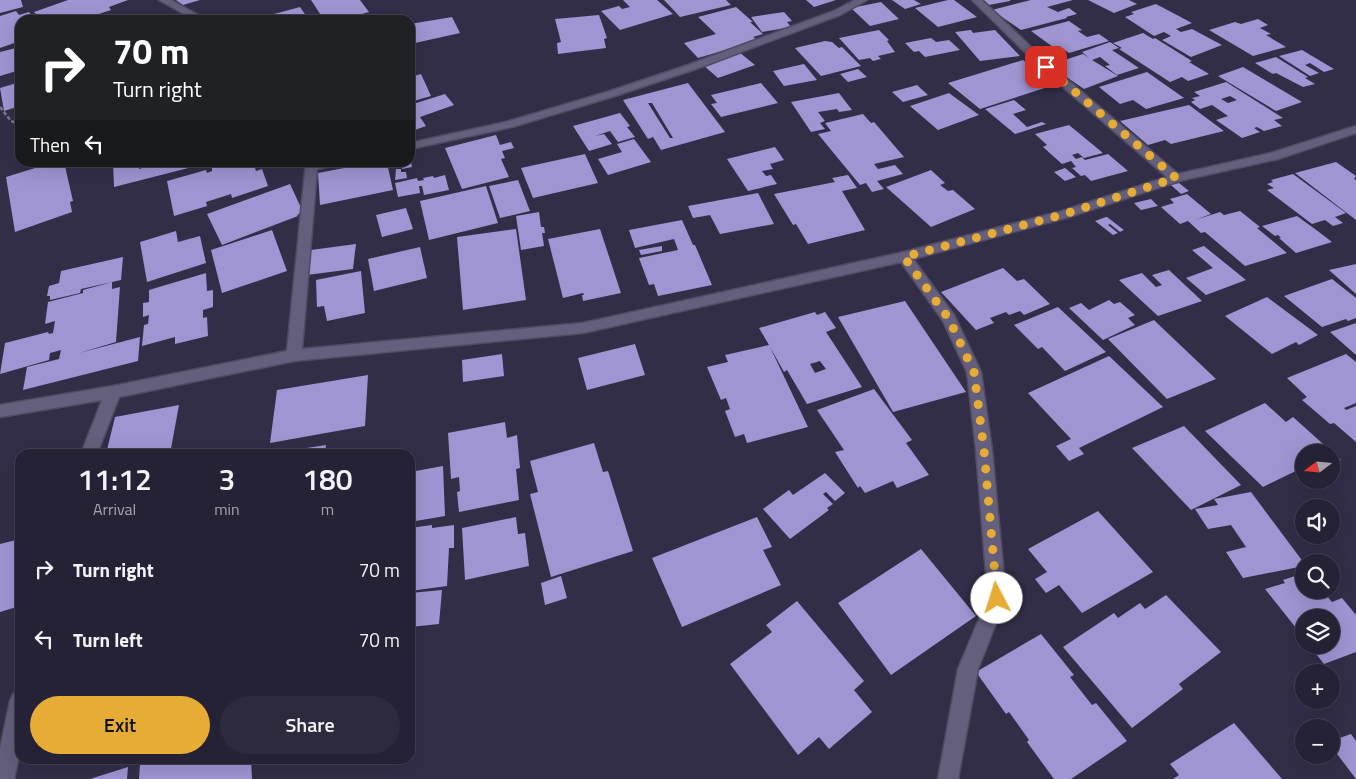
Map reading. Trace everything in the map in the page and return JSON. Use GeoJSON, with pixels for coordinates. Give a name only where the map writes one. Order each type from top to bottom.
{"type":"FeatureCollection","features":[{"type":"Feature","properties":{"kind":"street"},"geometry":{"type":"LineString","coordinates":[[164,0],[192,15]]}},
{"type":"Feature","properties":{"kind":"street"},"geometry":{"type":"LineString","coordinates":[[415,145],[508,125],[611,94],[692,67],[837,12],[862,0]]}},
{"type":"Feature","properties":{"kind":"street"},"geometry":{"type":"LineString","coordinates":[[977,0],[1046,67],[1176,178]]}},
{"type":"Feature","properties":{"kind":"street"},"geometry":{"type":"LineString","coordinates":[[0,411],[113,392],[294,355],[583,328],[904,257],[1065,214],[1176,178],[1274,156],[1356,129]]}},
{"type":"Feature","properties":{"kind":"street"},"geometry":{"type":"LineString","coordinates":[[294,355],[313,167]]}},
{"type":"Feature","properties":{"kind":"street"},"geometry":{"type":"LineString","coordinates":[[904,257],[949,319],[974,372],[984,450],[997,598],[968,669],[948,779]]}},
{"type":"Feature","properties":{"kind":"street"},"geometry":{"type":"LineString","coordinates":[[91,449],[113,392]]}},
{"type":"Feature","properties":{"kind":"street"},"geometry":{"type":"LineString","coordinates":[[4,779],[15,725]]}},
{"type":"Feature","properties":{"kind":"path"},"geometry":{"type":"LineString","coordinates":[[0,107],[11,121],[15,122]]}},
{"type":"Feature","properties":{"kind":"building"},"geometry":{"type":"Polygon","coordinates":[[[0,0],[21,0],[23,7],[0,13],[0,0]]]}},
{"type":"Feature","properties":{"kind":"building"},"geometry":{"type":"Polygon","coordinates":[[[68,0],[128,0],[109,7],[111,10],[96,15],[37,15],[34,12],[68,0]]]}},
{"type":"Feature","properties":{"kind":"building"},"geometry":{"type":"Polygon","coordinates":[[[176,0],[200,0],[183,5],[176,0]]]}},
{"type":"Feature","properties":{"kind":"building"},"geometry":{"type":"Polygon","coordinates":[[[311,0],[360,0],[369,12],[358,15],[321,15],[311,0]]]}},
{"type":"Feature","properties":{"kind":"building"},"geometry":{"type":"Polygon","coordinates":[[[623,0],[657,0],[673,14],[620,30],[601,11],[619,6],[622,9],[630,7],[623,0]]]}},
{"type":"Feature","properties":{"kind":"building"},"geometry":{"type":"Polygon","coordinates":[[[664,0],[726,0],[731,5],[680,17],[664,0]]]}},
{"type":"Feature","properties":{"kind":"building"},"geometry":{"type":"Polygon","coordinates":[[[806,0],[836,0],[814,7],[806,0]]]}},
{"type":"Feature","properties":{"kind":"building"},"geometry":{"type":"Polygon","coordinates":[[[892,0],[914,0],[921,4],[905,9],[892,0]]]}},
{"type":"Feature","properties":{"kind":"building"},"geometry":{"type":"Polygon","coordinates":[[[954,0],[977,17],[938,27],[915,8],[954,0]]]}},
{"type":"Feature","properties":{"kind":"building"},"geometry":{"type":"Polygon","coordinates":[[[983,0],[1010,0],[1010,1],[989,5],[983,0]]]}},
{"type":"Feature","properties":{"kind":"building"},"geometry":{"type":"Polygon","coordinates":[[[1031,0],[1073,0],[1047,7],[1058,12],[1069,8],[1077,14],[1021,30],[992,10],[1031,0]]]}},
{"type":"Feature","properties":{"kind":"building"},"geometry":{"type":"Polygon","coordinates":[[[1088,0],[1129,0],[1137,4],[1114,13],[1088,0]]]}},
{"type":"Feature","properties":{"kind":"building"},"geometry":{"type":"Polygon","coordinates":[[[881,2],[899,19],[870,26],[851,8],[881,2]]]}},
{"type":"Feature","properties":{"kind":"building"},"geometry":{"type":"Polygon","coordinates":[[[1156,4],[1192,23],[1176,29],[1181,32],[1192,29],[1222,45],[1191,57],[1162,40],[1171,36],[1164,32],[1154,36],[1125,17],[1134,14],[1131,12],[1156,4]]]}},
{"type":"Feature","properties":{"kind":"building"},"geometry":{"type":"Polygon","coordinates":[[[300,7],[306,15],[270,15],[300,7]]]}},
{"type":"Feature","properties":{"kind":"building"},"geometry":{"type":"Polygon","coordinates":[[[736,7],[763,34],[753,37],[756,39],[747,42],[749,43],[698,58],[684,43],[716,34],[698,17],[736,7]]]}},
{"type":"Feature","properties":{"kind":"building"},"geometry":{"type":"Polygon","coordinates":[[[16,11],[19,15],[15,15],[15,43],[0,48],[0,16],[16,11]]]}},
{"type":"Feature","properties":{"kind":"building"},"geometry":{"type":"Polygon","coordinates":[[[29,12],[31,15],[19,15],[29,12]]]}},
{"type":"Feature","properties":{"kind":"building"},"geometry":{"type":"Polygon","coordinates":[[[784,12],[792,21],[787,22],[791,27],[762,32],[751,17],[784,12]]]}},
{"type":"Feature","properties":{"kind":"building"},"geometry":{"type":"Polygon","coordinates":[[[599,15],[607,38],[604,39],[606,48],[558,54],[557,43],[561,42],[555,19],[599,15]]]}},
{"type":"Feature","properties":{"kind":"building"},"geometry":{"type":"Polygon","coordinates":[[[452,17],[460,33],[415,43],[415,23],[452,17]]]}},
{"type":"Feature","properties":{"kind":"building"},"geometry":{"type":"Polygon","coordinates":[[[1258,19],[1268,25],[1260,28],[1271,34],[1266,35],[1286,47],[1253,56],[1209,30],[1235,22],[1241,24],[1258,19]]]}},
{"type":"Feature","properties":{"kind":"building"},"geometry":{"type":"Polygon","coordinates":[[[1069,21],[1082,30],[1078,31],[1087,37],[1099,34],[1109,41],[1069,53],[1059,46],[1053,47],[1031,31],[1069,21]]]}},
{"type":"Feature","properties":{"kind":"building"},"geometry":{"type":"Polygon","coordinates":[[[879,30],[889,40],[887,41],[895,52],[878,56],[881,59],[873,61],[870,58],[859,60],[839,38],[879,30]]]}},
{"type":"Feature","properties":{"kind":"building"},"geometry":{"type":"Polygon","coordinates":[[[971,30],[973,33],[995,30],[1020,56],[980,61],[955,32],[971,30]]]}},
{"type":"Feature","properties":{"kind":"building"},"geometry":{"type":"Polygon","coordinates":[[[1143,33],[1153,39],[1155,38],[1209,74],[1188,81],[1182,77],[1170,82],[1119,49],[1122,48],[1113,43],[1143,33]]]}},
{"type":"Feature","properties":{"kind":"building"},"geometry":{"type":"Polygon","coordinates":[[[931,38],[936,42],[949,40],[960,50],[925,57],[919,51],[914,52],[905,43],[931,38]]]}},
{"type":"Feature","properties":{"kind":"building"},"geometry":{"type":"Polygon","coordinates":[[[825,41],[832,42],[839,48],[842,47],[861,66],[821,76],[795,48],[825,41]]]}},
{"type":"Feature","properties":{"kind":"building"},"geometry":{"type":"Polygon","coordinates":[[[1110,42],[1119,48],[1112,50],[1139,68],[1117,75],[1105,66],[1110,65],[1100,57],[1092,60],[1118,76],[1084,89],[1049,65],[1083,54],[1089,58],[1082,52],[1110,42]]]}},
{"type":"Feature","properties":{"kind":"building"},"geometry":{"type":"Polygon","coordinates":[[[15,48],[15,72],[0,76],[0,52],[15,48]]]}},
{"type":"Feature","properties":{"kind":"building"},"geometry":{"type":"Polygon","coordinates":[[[1302,50],[1334,69],[1324,72],[1310,63],[1305,65],[1319,73],[1310,76],[1279,56],[1302,50]]]}},
{"type":"Feature","properties":{"kind":"building"},"geometry":{"type":"Polygon","coordinates":[[[739,52],[755,65],[718,78],[703,65],[739,52]]]}},
{"type":"Feature","properties":{"kind":"building"},"geometry":{"type":"Polygon","coordinates":[[[1276,57],[1308,77],[1305,78],[1315,84],[1303,87],[1276,73],[1273,74],[1255,63],[1276,57]]]}},
{"type":"Feature","properties":{"kind":"building"},"geometry":{"type":"Polygon","coordinates":[[[1023,60],[1038,71],[1036,72],[1042,76],[1039,78],[1051,86],[980,109],[948,83],[1023,60]]]}},
{"type":"Feature","properties":{"kind":"building"},"geometry":{"type":"Polygon","coordinates":[[[804,64],[817,80],[784,86],[773,71],[804,64]]]}},
{"type":"Feature","properties":{"kind":"building"},"geometry":{"type":"Polygon","coordinates":[[[1243,67],[1302,102],[1276,111],[1218,76],[1243,67]]]}},
{"type":"Feature","properties":{"kind":"building"},"geometry":{"type":"Polygon","coordinates":[[[858,69],[867,77],[848,82],[840,74],[858,69]]]}},
{"type":"Feature","properties":{"kind":"building"},"geometry":{"type":"Polygon","coordinates":[[[1147,72],[1184,98],[1146,109],[1133,100],[1120,104],[1099,87],[1147,72]]]}},
{"type":"Feature","properties":{"kind":"building"},"geometry":{"type":"Polygon","coordinates":[[[421,74],[431,96],[415,101],[415,76],[421,74]]]}},
{"type":"Feature","properties":{"kind":"building"},"geometry":{"type":"Polygon","coordinates":[[[1226,82],[1283,118],[1274,120],[1282,126],[1264,131],[1257,127],[1254,128],[1260,132],[1242,138],[1216,120],[1228,116],[1212,105],[1200,109],[1191,102],[1195,100],[1192,98],[1200,96],[1194,92],[1226,82]],[[1230,96],[1221,99],[1228,103],[1237,100],[1230,96]]]}},
{"type":"Feature","properties":{"kind":"building"},"geometry":{"type":"Polygon","coordinates":[[[688,83],[725,132],[661,150],[653,137],[648,139],[623,100],[688,83]],[[648,103],[670,138],[673,138],[652,103],[648,103]]]}},
{"type":"Feature","properties":{"kind":"building"},"geometry":{"type":"Polygon","coordinates":[[[761,83],[778,103],[721,117],[711,104],[717,103],[711,95],[761,83]]]}},
{"type":"Feature","properties":{"kind":"building"},"geometry":{"type":"Polygon","coordinates":[[[15,84],[15,108],[4,111],[0,88],[15,84]]]}},
{"type":"Feature","properties":{"kind":"building"},"geometry":{"type":"Polygon","coordinates":[[[917,85],[928,95],[903,102],[892,92],[917,85]]]}},
{"type":"Feature","properties":{"kind":"building"},"geometry":{"type":"Polygon","coordinates":[[[839,93],[852,110],[839,112],[837,109],[818,112],[825,121],[820,123],[825,129],[811,132],[791,102],[839,93]]]}},
{"type":"Feature","properties":{"kind":"building"},"geometry":{"type":"Polygon","coordinates":[[[949,93],[979,115],[938,130],[910,106],[949,93]]]}},
{"type":"Feature","properties":{"kind":"building"},"geometry":{"type":"Polygon","coordinates":[[[445,94],[454,105],[420,117],[426,126],[415,130],[415,103],[445,94]]]}},
{"type":"Feature","properties":{"kind":"building"},"geometry":{"type":"Polygon","coordinates":[[[1014,100],[1026,110],[1013,114],[1027,127],[1042,122],[1046,124],[1015,134],[985,109],[1014,100]]]}},
{"type":"Feature","properties":{"kind":"building"},"geometry":{"type":"Polygon","coordinates":[[[1189,105],[1224,131],[1171,144],[1165,140],[1148,145],[1120,121],[1189,105]]]}},
{"type":"Feature","properties":{"kind":"building"},"geometry":{"type":"Polygon","coordinates":[[[620,113],[630,126],[627,127],[635,137],[618,142],[610,131],[595,136],[604,134],[612,144],[589,151],[573,126],[620,113]]]}},
{"type":"Feature","properties":{"kind":"building"},"geometry":{"type":"Polygon","coordinates":[[[863,114],[871,123],[874,122],[904,157],[874,164],[878,169],[895,165],[903,174],[877,181],[884,189],[872,192],[866,183],[860,185],[818,134],[831,131],[825,123],[863,114]]]}},
{"type":"Feature","properties":{"kind":"building"},"geometry":{"type":"Polygon","coordinates":[[[1069,125],[1103,153],[1084,158],[1078,153],[1072,155],[1076,159],[1082,157],[1085,160],[1108,154],[1128,171],[1091,181],[1085,175],[1081,176],[1072,168],[1076,167],[1067,156],[1071,161],[1062,164],[1043,147],[1047,145],[1035,134],[1069,125]]]}},
{"type":"Feature","properties":{"kind":"building"},"geometry":{"type":"Polygon","coordinates":[[[496,135],[500,145],[511,142],[514,148],[502,151],[505,158],[501,159],[509,177],[462,189],[445,148],[496,135]]]}},
{"type":"Feature","properties":{"kind":"building"},"geometry":{"type":"Polygon","coordinates":[[[634,139],[651,162],[608,175],[598,159],[622,152],[617,144],[634,139]]]}},
{"type":"Feature","properties":{"kind":"building"},"geometry":{"type":"Polygon","coordinates":[[[775,147],[784,160],[770,164],[773,169],[762,171],[766,176],[771,175],[777,184],[748,191],[727,159],[775,147]]]}},
{"type":"Feature","properties":{"kind":"building"},"geometry":{"type":"Polygon","coordinates":[[[585,154],[598,183],[533,198],[521,168],[585,154]]]}},
{"type":"Feature","properties":{"kind":"building"},"geometry":{"type":"Polygon","coordinates":[[[1336,162],[1356,176],[1354,179],[1356,180],[1356,220],[1295,173],[1336,162]]]}},
{"type":"Feature","properties":{"kind":"building"},"geometry":{"type":"Polygon","coordinates":[[[38,167],[65,167],[73,201],[70,202],[72,212],[15,232],[6,177],[38,167]]]}},
{"type":"Feature","properties":{"kind":"building"},"geometry":{"type":"Polygon","coordinates":[[[113,167],[139,167],[139,169],[146,167],[192,167],[114,187],[113,167]]]}},
{"type":"Feature","properties":{"kind":"building"},"geometry":{"type":"Polygon","coordinates":[[[255,167],[256,171],[262,169],[268,186],[232,198],[231,194],[206,202],[207,206],[174,216],[167,181],[206,170],[207,173],[212,171],[212,168],[255,167]]]}},
{"type":"Feature","properties":{"kind":"building"},"geometry":{"type":"Polygon","coordinates":[[[349,167],[388,167],[393,190],[320,205],[318,173],[349,167]]]}},
{"type":"Feature","properties":{"kind":"building"},"geometry":{"type":"Polygon","coordinates":[[[1065,168],[1076,177],[1065,181],[1054,172],[1065,168]]]}},
{"type":"Feature","properties":{"kind":"building"},"geometry":{"type":"Polygon","coordinates":[[[396,169],[406,172],[407,178],[395,180],[396,169]]]}},
{"type":"Feature","properties":{"kind":"building"},"geometry":{"type":"Polygon","coordinates":[[[931,170],[945,183],[940,185],[948,191],[953,190],[975,209],[931,227],[886,187],[931,170]]]}},
{"type":"Feature","properties":{"kind":"building"},"geometry":{"type":"Polygon","coordinates":[[[1293,174],[1346,213],[1335,217],[1343,223],[1333,226],[1325,220],[1312,224],[1267,190],[1274,188],[1267,184],[1273,182],[1271,180],[1293,174]]]}},
{"type":"Feature","properties":{"kind":"building"},"geometry":{"type":"Polygon","coordinates":[[[445,175],[449,190],[424,195],[422,186],[419,186],[420,193],[398,197],[395,183],[417,178],[418,181],[424,180],[423,178],[445,175]]]}},
{"type":"Feature","properties":{"kind":"building"},"geometry":{"type":"Polygon","coordinates":[[[848,175],[857,188],[842,191],[865,230],[808,244],[796,224],[793,225],[774,194],[835,182],[832,178],[848,175]]]}},
{"type":"Feature","properties":{"kind":"building"},"geometry":{"type":"Polygon","coordinates":[[[518,180],[530,211],[500,218],[489,186],[518,180]]]}},
{"type":"Feature","properties":{"kind":"building"},"geometry":{"type":"Polygon","coordinates":[[[1179,183],[1189,191],[1181,194],[1171,185],[1179,183]]]}},
{"type":"Feature","properties":{"kind":"building"},"geometry":{"type":"Polygon","coordinates":[[[290,184],[303,212],[298,216],[222,245],[207,214],[290,184]]]}},
{"type":"Feature","properties":{"kind":"building"},"geometry":{"type":"Polygon","coordinates":[[[486,186],[498,223],[429,240],[420,201],[486,186]]]}},
{"type":"Feature","properties":{"kind":"building"},"geometry":{"type":"Polygon","coordinates":[[[758,193],[774,224],[720,234],[710,215],[693,218],[688,206],[758,193]]]}},
{"type":"Feature","properties":{"kind":"building"},"geometry":{"type":"Polygon","coordinates":[[[1187,194],[1211,214],[1195,220],[1220,212],[1224,215],[1240,211],[1287,253],[1245,266],[1205,232],[1201,233],[1188,221],[1180,224],[1161,207],[1174,203],[1170,199],[1187,194]]]}},
{"type":"Feature","properties":{"kind":"building"},"geometry":{"type":"Polygon","coordinates":[[[1151,199],[1158,206],[1141,210],[1134,203],[1151,199]]]}},
{"type":"Feature","properties":{"kind":"building"},"geometry":{"type":"Polygon","coordinates":[[[406,208],[413,229],[382,237],[376,215],[406,208]]]}},
{"type":"Feature","properties":{"kind":"building"},"geometry":{"type":"Polygon","coordinates":[[[539,212],[541,227],[544,227],[545,233],[542,233],[544,246],[521,250],[516,216],[539,212]]]}},
{"type":"Feature","properties":{"kind":"building"},"geometry":{"type":"Polygon","coordinates":[[[1297,216],[1332,242],[1296,253],[1278,235],[1275,236],[1262,226],[1297,216]]]}},
{"type":"Feature","properties":{"kind":"building"},"geometry":{"type":"Polygon","coordinates":[[[1107,217],[1124,230],[1120,232],[1110,224],[1108,225],[1118,233],[1113,235],[1095,221],[1107,217]]]}},
{"type":"Feature","properties":{"kind":"building"},"geometry":{"type":"Polygon","coordinates":[[[682,220],[712,285],[658,296],[654,284],[649,285],[639,258],[678,250],[674,239],[635,248],[629,230],[682,220]]]}},
{"type":"Feature","properties":{"kind":"building"},"geometry":{"type":"Polygon","coordinates":[[[516,229],[526,300],[463,310],[457,237],[516,229]]]}},
{"type":"Feature","properties":{"kind":"building"},"geometry":{"type":"Polygon","coordinates":[[[600,229],[621,293],[583,301],[583,293],[563,298],[548,239],[600,229]]]}},
{"type":"Feature","properties":{"kind":"building"},"geometry":{"type":"Polygon","coordinates":[[[272,230],[287,271],[222,293],[211,250],[272,230]]]}},
{"type":"Feature","properties":{"kind":"building"},"geometry":{"type":"Polygon","coordinates":[[[176,231],[178,242],[200,236],[206,263],[147,282],[140,242],[176,231]]]}},
{"type":"Feature","properties":{"kind":"building"},"geometry":{"type":"Polygon","coordinates":[[[356,244],[353,269],[307,275],[311,250],[356,244]]]}},
{"type":"Feature","properties":{"kind":"building"},"geometry":{"type":"Polygon","coordinates":[[[662,246],[662,251],[641,255],[639,250],[662,246]]]}},
{"type":"Feature","properties":{"kind":"building"},"geometry":{"type":"Polygon","coordinates":[[[1204,246],[1246,280],[1206,295],[1186,278],[1213,268],[1192,250],[1204,246]]]}},
{"type":"Feature","properties":{"kind":"building"},"geometry":{"type":"Polygon","coordinates":[[[420,247],[427,278],[374,291],[368,259],[420,247]]]}},
{"type":"Feature","properties":{"kind":"building"},"geometry":{"type":"Polygon","coordinates":[[[123,257],[121,280],[81,289],[80,293],[50,300],[50,296],[47,296],[49,286],[59,283],[61,271],[123,257]]]}},
{"type":"Feature","properties":{"kind":"building"},"geometry":{"type":"Polygon","coordinates":[[[1356,264],[1356,294],[1329,270],[1356,264]]]}},
{"type":"Feature","properties":{"kind":"building"},"geometry":{"type":"Polygon","coordinates":[[[1003,268],[1017,281],[1024,279],[1050,304],[1024,315],[1020,311],[1009,315],[1006,312],[990,318],[994,323],[976,330],[941,292],[1003,268]]]}},
{"type":"Feature","properties":{"kind":"building"},"geometry":{"type":"Polygon","coordinates":[[[1169,270],[1202,301],[1158,316],[1119,280],[1142,273],[1156,287],[1162,285],[1152,275],[1169,270]]]}},
{"type":"Feature","properties":{"kind":"building"},"geometry":{"type":"Polygon","coordinates":[[[361,271],[365,313],[327,321],[324,306],[317,307],[316,280],[361,271]]]}},
{"type":"Feature","properties":{"kind":"building"},"geometry":{"type":"Polygon","coordinates":[[[206,273],[207,291],[213,290],[213,307],[203,310],[203,318],[207,317],[208,336],[175,344],[175,337],[142,346],[144,325],[148,324],[149,315],[143,317],[143,303],[149,302],[149,290],[206,273]]]}},
{"type":"Feature","properties":{"kind":"building"},"geometry":{"type":"Polygon","coordinates":[[[1332,279],[1356,298],[1356,318],[1348,321],[1346,319],[1322,327],[1284,296],[1332,279]]]}},
{"type":"Feature","properties":{"kind":"building"},"geometry":{"type":"Polygon","coordinates":[[[112,282],[112,289],[120,287],[116,342],[79,353],[140,337],[138,361],[23,390],[27,367],[59,359],[61,350],[50,353],[49,360],[0,374],[5,343],[48,332],[49,334],[53,333],[55,321],[45,324],[48,302],[83,293],[83,290],[112,282]]]}},
{"type":"Feature","properties":{"kind":"building"},"geometry":{"type":"Polygon","coordinates":[[[1267,297],[1318,335],[1299,345],[1296,342],[1272,354],[1225,316],[1267,297]]]}},
{"type":"Feature","properties":{"kind":"building"},"geometry":{"type":"Polygon","coordinates":[[[1109,300],[1114,304],[1120,302],[1135,315],[1128,318],[1135,325],[1103,340],[1069,308],[1081,303],[1089,310],[1109,300]]]}},
{"type":"Feature","properties":{"kind":"building"},"geometry":{"type":"Polygon","coordinates":[[[905,301],[966,392],[893,412],[838,317],[905,301]]]}},
{"type":"Feature","properties":{"kind":"building"},"geometry":{"type":"Polygon","coordinates":[[[1058,307],[1106,352],[1065,371],[1042,347],[1038,349],[1014,325],[1058,307]]]}},
{"type":"Feature","properties":{"kind":"building"},"geometry":{"type":"Polygon","coordinates":[[[815,312],[817,315],[825,312],[836,328],[826,332],[862,387],[807,404],[787,370],[784,372],[770,347],[808,427],[747,443],[744,434],[735,437],[725,411],[730,409],[726,398],[721,400],[707,367],[728,362],[725,355],[769,345],[759,328],[815,312]],[[820,361],[810,364],[815,373],[826,369],[820,361]]]}},
{"type":"Feature","properties":{"kind":"building"},"geometry":{"type":"Polygon","coordinates":[[[1154,320],[1216,379],[1167,399],[1108,339],[1154,320]]]}},
{"type":"Feature","properties":{"kind":"building"},"geometry":{"type":"Polygon","coordinates":[[[1356,323],[1356,355],[1330,332],[1356,323]]]}},
{"type":"Feature","properties":{"kind":"building"},"geometry":{"type":"Polygon","coordinates":[[[635,344],[645,375],[587,390],[578,358],[635,344]]]}},
{"type":"Feature","properties":{"kind":"building"},"geometry":{"type":"Polygon","coordinates":[[[502,354],[504,376],[463,382],[462,360],[502,354]]]}},
{"type":"Feature","properties":{"kind":"building"},"geometry":{"type":"Polygon","coordinates":[[[1346,354],[1356,362],[1356,403],[1344,408],[1346,410],[1356,406],[1356,442],[1334,423],[1330,424],[1302,400],[1307,397],[1287,378],[1346,354]]]}},
{"type":"Feature","properties":{"kind":"building"},"geometry":{"type":"Polygon","coordinates":[[[1109,356],[1163,407],[1079,448],[1084,454],[1069,461],[1056,446],[1071,439],[1028,393],[1109,356]]]}},
{"type":"Feature","properties":{"kind":"building"},"geometry":{"type":"Polygon","coordinates":[[[368,375],[365,426],[270,443],[277,390],[368,375]]]}},
{"type":"Feature","properties":{"kind":"building"},"geometry":{"type":"Polygon","coordinates":[[[874,389],[912,440],[906,443],[929,475],[897,488],[893,481],[865,493],[860,486],[858,488],[835,452],[844,450],[817,410],[874,389]]]}},
{"type":"Feature","properties":{"kind":"building"},"geometry":{"type":"Polygon","coordinates":[[[1265,403],[1286,422],[1293,417],[1323,444],[1295,444],[1295,471],[1263,487],[1205,431],[1265,403]]]}},
{"type":"Feature","properties":{"kind":"building"},"geometry":{"type":"Polygon","coordinates":[[[179,405],[171,449],[107,449],[115,417],[179,405]]]}},
{"type":"Feature","properties":{"kind":"building"},"geometry":{"type":"Polygon","coordinates":[[[505,422],[507,438],[517,435],[520,468],[516,469],[519,500],[459,512],[457,492],[460,491],[459,477],[451,479],[448,433],[505,422]]]}},
{"type":"Feature","properties":{"kind":"building"},"geometry":{"type":"Polygon","coordinates":[[[1184,426],[1241,485],[1191,510],[1132,448],[1184,426]]]}},
{"type":"Feature","properties":{"kind":"building"},"geometry":{"type":"Polygon","coordinates":[[[594,443],[603,472],[608,471],[633,551],[551,577],[530,494],[538,492],[530,461],[594,443]]]}},
{"type":"Feature","properties":{"kind":"building"},"geometry":{"type":"Polygon","coordinates":[[[326,445],[326,449],[300,449],[326,445]]]}},
{"type":"Feature","properties":{"kind":"building"},"geometry":{"type":"Polygon","coordinates":[[[443,466],[445,516],[415,521],[415,471],[443,466]]]}},
{"type":"Feature","properties":{"kind":"building"},"geometry":{"type":"Polygon","coordinates":[[[825,473],[845,493],[835,501],[826,492],[823,494],[833,504],[827,508],[829,510],[790,539],[763,509],[789,490],[793,495],[825,473]]]}},
{"type":"Feature","properties":{"kind":"building"},"geometry":{"type":"Polygon","coordinates":[[[1251,492],[1297,554],[1295,554],[1295,568],[1243,578],[1226,552],[1246,547],[1231,525],[1208,529],[1195,509],[1218,505],[1214,499],[1251,492]]]}},
{"type":"Feature","properties":{"kind":"building"},"geometry":{"type":"Polygon","coordinates":[[[1098,511],[1153,572],[1082,613],[1059,585],[1046,593],[1035,579],[1047,572],[1028,549],[1098,511]]]}},
{"type":"Feature","properties":{"kind":"building"},"geometry":{"type":"Polygon","coordinates":[[[516,517],[518,534],[525,533],[529,566],[465,580],[462,528],[516,517]]]}},
{"type":"Feature","properties":{"kind":"building"},"geometry":{"type":"Polygon","coordinates":[[[757,517],[772,547],[763,550],[781,585],[682,627],[652,558],[757,517]]]}},
{"type":"Feature","properties":{"kind":"building"},"geometry":{"type":"Polygon","coordinates":[[[432,525],[432,528],[454,525],[454,548],[449,548],[447,586],[415,590],[415,527],[432,525]]]}},
{"type":"Feature","properties":{"kind":"building"},"geometry":{"type":"Polygon","coordinates":[[[15,540],[15,608],[0,612],[0,544],[15,540]]]}},
{"type":"Feature","properties":{"kind":"building"},"geometry":{"type":"Polygon","coordinates":[[[921,549],[976,616],[891,675],[838,603],[921,549]]]}},
{"type":"Feature","properties":{"kind":"building"},"geometry":{"type":"Polygon","coordinates":[[[561,576],[567,598],[545,605],[541,583],[561,576]]]}},
{"type":"Feature","properties":{"kind":"building"},"geometry":{"type":"Polygon","coordinates":[[[1295,576],[1295,599],[1330,599],[1332,602],[1342,598],[1356,615],[1356,652],[1324,664],[1316,654],[1340,654],[1340,609],[1295,609],[1295,627],[1265,589],[1285,583],[1283,580],[1295,576]]]}},
{"type":"Feature","properties":{"kind":"building"},"geometry":{"type":"Polygon","coordinates":[[[442,590],[439,624],[415,626],[415,593],[442,590]]]}},
{"type":"Feature","properties":{"kind":"building"},"geometry":{"type":"Polygon","coordinates":[[[1166,595],[1221,652],[1179,684],[1183,689],[1132,728],[1063,647],[1114,613],[1118,618],[1140,603],[1145,609],[1166,595]]]}},
{"type":"Feature","properties":{"kind":"building"},"geometry":{"type":"Polygon","coordinates":[[[797,601],[864,681],[854,690],[872,712],[829,749],[819,737],[798,755],[730,664],[772,632],[766,625],[797,601]]]}},
{"type":"Feature","properties":{"kind":"building"},"geometry":{"type":"Polygon","coordinates":[[[1041,634],[1074,675],[1070,677],[1092,705],[1096,703],[1127,741],[1071,779],[1054,779],[1027,742],[1029,740],[1009,712],[1006,714],[976,672],[1041,634]]]}},
{"type":"Feature","properties":{"kind":"building"},"geometry":{"type":"Polygon","coordinates":[[[1234,723],[1282,779],[1173,779],[1179,775],[1170,764],[1234,723]]]}},
{"type":"Feature","properties":{"kind":"building"},"geometry":{"type":"Polygon","coordinates":[[[1351,734],[1356,741],[1356,779],[1340,758],[1340,738],[1351,734]]]}},
{"type":"Feature","properties":{"kind":"building"},"geometry":{"type":"Polygon","coordinates":[[[140,764],[251,764],[252,779],[139,779],[140,764]]]}},
{"type":"Feature","properties":{"kind":"building"},"geometry":{"type":"Polygon","coordinates":[[[128,767],[127,779],[90,779],[128,767]]]}},
{"type":"Feature","properties":{"kind":"route"},"geometry":{"type":"LineString","coordinates":[[997,598],[984,450],[974,372],[949,319],[904,257],[1065,214],[1176,178],[1046,67]]}}]}
